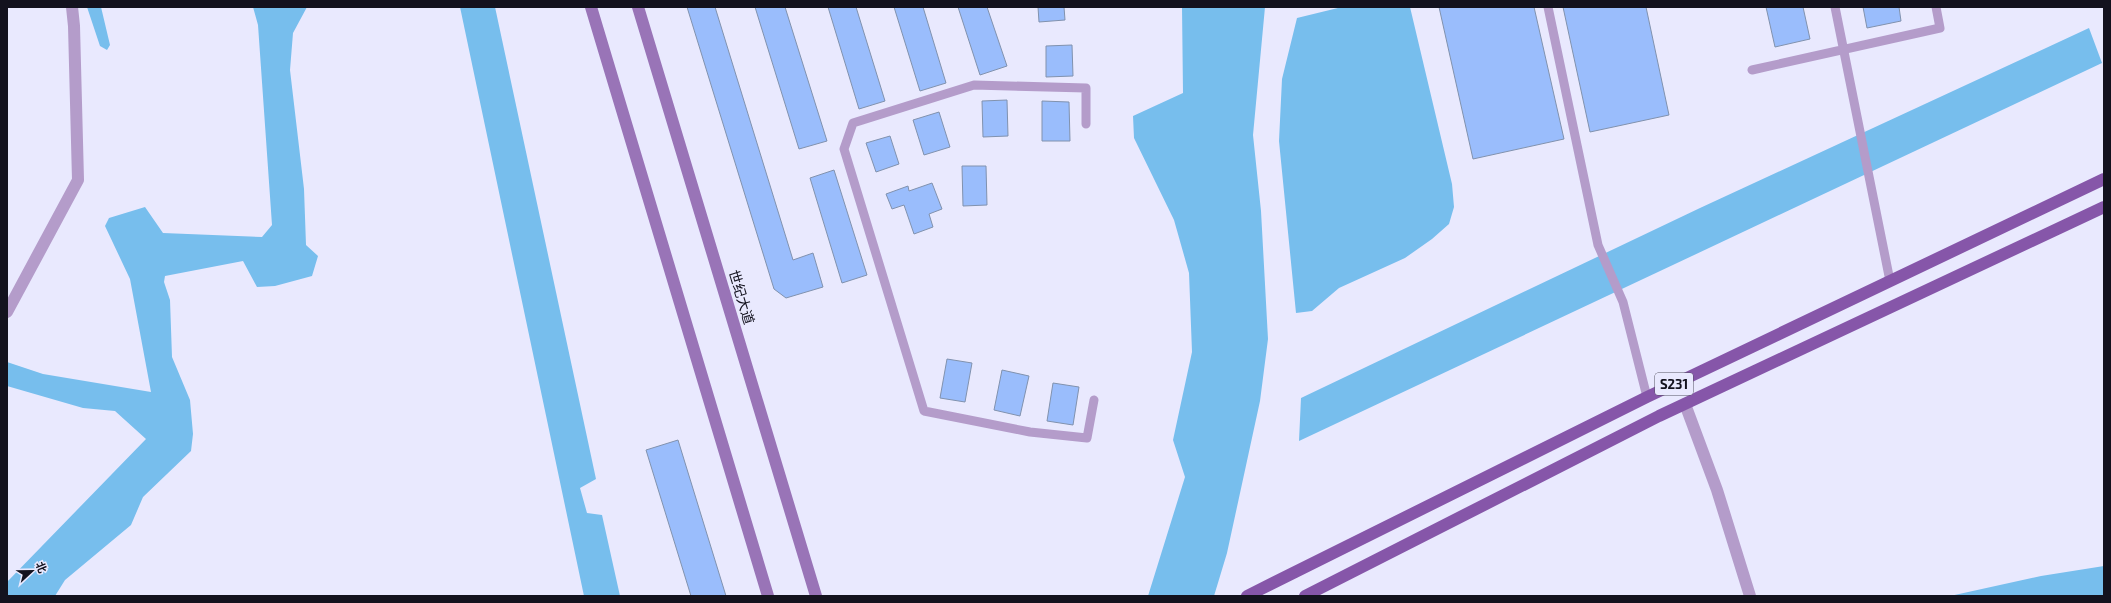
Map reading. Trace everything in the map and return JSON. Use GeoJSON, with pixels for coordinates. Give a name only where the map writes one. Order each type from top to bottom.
{"type":"FeatureCollection","features":[{"type":"Feature","properties":{"kind":"main road"},"geometry":{"type":"LineString","coordinates":[[590,7],[768,596]]}},
{"type":"Feature","properties":{"kind":"main road","name":"世纪大道"},"geometry":{"type":"LineString","coordinates":[[638,7],[816,596]]}},
{"type":"Feature","properties":{"kind":"main road","name":"S231"},"geometry":{"type":"LineString","coordinates":[[1248,596],[1648,397],[2104,179]]}},
{"type":"Feature","properties":{"kind":"main road","name":"S231"},"geometry":{"type":"LineString","coordinates":[[1305,596],[1685,404],[2104,207]]}},
{"type":"Feature","properties":{"kind":"street"},"geometry":{"type":"LineString","coordinates":[[7,312],[78,180],[74,26],[72,7]]}},
{"type":"Feature","properties":{"kind":"street"},"geometry":{"type":"LineString","coordinates":[[1685,404],[1717,490],[1750,596]]}},
{"type":"Feature","properties":{"kind":"lane"},"geometry":{"type":"LineString","coordinates":[[1548,7],[1598,246],[1622,302],[1648,397]]}},
{"type":"Feature","properties":{"kind":"lane"},"geometry":{"type":"LineString","coordinates":[[1835,7],[1890,281]]}},
{"type":"Feature","properties":{"kind":"lane"},"geometry":{"type":"LineString","coordinates":[[1752,70],[1940,28],[1936,7]]}},
{"type":"Feature","properties":{"kind":"lane"},"geometry":{"type":"LineString","coordinates":[[1086,124],[1086,88],[974,85],[853,123],[844,149],[924,411],[1030,432],[1087,438],[1094,400]]}},
{"type":"Feature","properties":{"kind":"water"},"geometry":{"type":"Polygon","coordinates":[[[87,7],[101,7],[110,45],[107,50],[100,46],[87,7]]]}},
{"type":"Feature","properties":{"kind":"water"},"geometry":{"type":"Polygon","coordinates":[[[253,7],[307,7],[293,33],[290,70],[304,189],[306,245],[318,256],[312,276],[275,286],[257,287],[243,261],[165,276],[164,282],[170,300],[172,357],[190,400],[193,434],[191,451],[143,497],[131,525],[65,580],[55,596],[7,596],[7,582],[146,439],[115,411],[83,408],[7,386],[7,362],[43,374],[151,392],[130,279],[105,226],[109,218],[145,207],[163,233],[262,237],[272,225],[258,25],[253,7]]]}},
{"type":"Feature","properties":{"kind":"water"},"geometry":{"type":"Polygon","coordinates":[[[460,7],[495,7],[596,479],[580,488],[587,513],[602,515],[620,596],[584,596],[460,7]]]}},
{"type":"Feature","properties":{"kind":"water"},"geometry":{"type":"Polygon","coordinates":[[[1182,7],[1265,7],[1253,135],[1261,211],[1268,339],[1260,401],[1227,553],[1214,596],[1148,596],[1185,477],[1173,440],[1192,352],[1189,273],[1174,220],[1134,138],[1133,116],[1183,93],[1182,7]]]}},
{"type":"Feature","properties":{"kind":"water"},"geometry":{"type":"Polygon","coordinates":[[[1342,7],[1410,7],[1452,184],[1454,207],[1449,224],[1432,239],[1405,258],[1339,288],[1312,311],[1296,313],[1279,141],[1282,79],[1297,18],[1342,7]]]}},
{"type":"Feature","properties":{"kind":"water"},"geometry":{"type":"Polygon","coordinates":[[[2089,28],[2102,63],[1299,441],[1301,398],[1700,208],[2089,28]]]}},
{"type":"Feature","properties":{"kind":"water"},"geometry":{"type":"Polygon","coordinates":[[[2104,566],[2104,596],[1950,596],[2041,576],[2104,566]]]}},
{"type":"Feature","properties":{"kind":"building"},"geometry":{"type":"Polygon","coordinates":[[[687,7],[715,7],[793,260],[813,253],[823,287],[786,298],[774,289],[687,7]]]}},
{"type":"Feature","properties":{"kind":"building"},"geometry":{"type":"Polygon","coordinates":[[[755,7],[785,7],[827,141],[799,149],[755,7]]]}},
{"type":"Feature","properties":{"kind":"building"},"geometry":{"type":"Polygon","coordinates":[[[828,7],[856,7],[885,101],[859,109],[828,7]]]}},
{"type":"Feature","properties":{"kind":"building"},"geometry":{"type":"Polygon","coordinates":[[[894,7],[923,7],[946,83],[920,91],[894,7]]]}},
{"type":"Feature","properties":{"kind":"building"},"geometry":{"type":"Polygon","coordinates":[[[958,7],[987,7],[1007,66],[980,75],[958,7]]]}},
{"type":"Feature","properties":{"kind":"building"},"geometry":{"type":"Polygon","coordinates":[[[1038,7],[1064,7],[1065,20],[1039,22],[1038,7]]]}},
{"type":"Feature","properties":{"kind":"building"},"geometry":{"type":"Polygon","coordinates":[[[1439,7],[1534,7],[1564,139],[1473,159],[1439,7]]]}},
{"type":"Feature","properties":{"kind":"building"},"geometry":{"type":"Polygon","coordinates":[[[1563,7],[1646,7],[1669,115],[1590,132],[1563,7]]]}},
{"type":"Feature","properties":{"kind":"building"},"geometry":{"type":"Polygon","coordinates":[[[1766,7],[1803,7],[1810,39],[1775,47],[1766,7]]]}},
{"type":"Feature","properties":{"kind":"building"},"geometry":{"type":"Polygon","coordinates":[[[1863,7],[1899,7],[1901,21],[1867,28],[1863,7]]]}},
{"type":"Feature","properties":{"kind":"building"},"geometry":{"type":"Polygon","coordinates":[[[1072,45],[1073,76],[1046,77],[1046,46],[1072,45]]]}},
{"type":"Feature","properties":{"kind":"building"},"geometry":{"type":"Polygon","coordinates":[[[1007,100],[1008,136],[983,137],[982,101],[1007,100]]]}},
{"type":"Feature","properties":{"kind":"building"},"geometry":{"type":"Polygon","coordinates":[[[1042,101],[1069,102],[1070,141],[1042,141],[1042,101]]]}},
{"type":"Feature","properties":{"kind":"building"},"geometry":{"type":"Polygon","coordinates":[[[939,112],[950,147],[924,155],[913,120],[939,112]]]}},
{"type":"Feature","properties":{"kind":"building"},"geometry":{"type":"Polygon","coordinates":[[[890,136],[899,164],[876,172],[866,143],[890,136]]]}},
{"type":"Feature","properties":{"kind":"building"},"geometry":{"type":"Polygon","coordinates":[[[962,166],[986,166],[987,205],[963,206],[962,166]]]}},
{"type":"Feature","properties":{"kind":"building"},"geometry":{"type":"Polygon","coordinates":[[[834,170],[867,275],[842,283],[810,178],[834,170]]]}},
{"type":"Feature","properties":{"kind":"building"},"geometry":{"type":"Polygon","coordinates":[[[932,183],[942,209],[929,214],[933,227],[914,234],[904,205],[892,209],[886,194],[908,186],[909,191],[932,183]]]}},
{"type":"Feature","properties":{"kind":"building"},"geometry":{"type":"Polygon","coordinates":[[[947,359],[972,363],[965,402],[940,398],[947,359]]]}},
{"type":"Feature","properties":{"kind":"building"},"geometry":{"type":"Polygon","coordinates":[[[1002,370],[1029,376],[1020,416],[994,410],[1002,370]]]}},
{"type":"Feature","properties":{"kind":"building"},"geometry":{"type":"Polygon","coordinates":[[[1053,383],[1079,387],[1073,425],[1047,421],[1053,383]]]}},
{"type":"Feature","properties":{"kind":"building"},"geometry":{"type":"Polygon","coordinates":[[[678,440],[726,596],[691,596],[646,450],[678,440]]]}}]}
